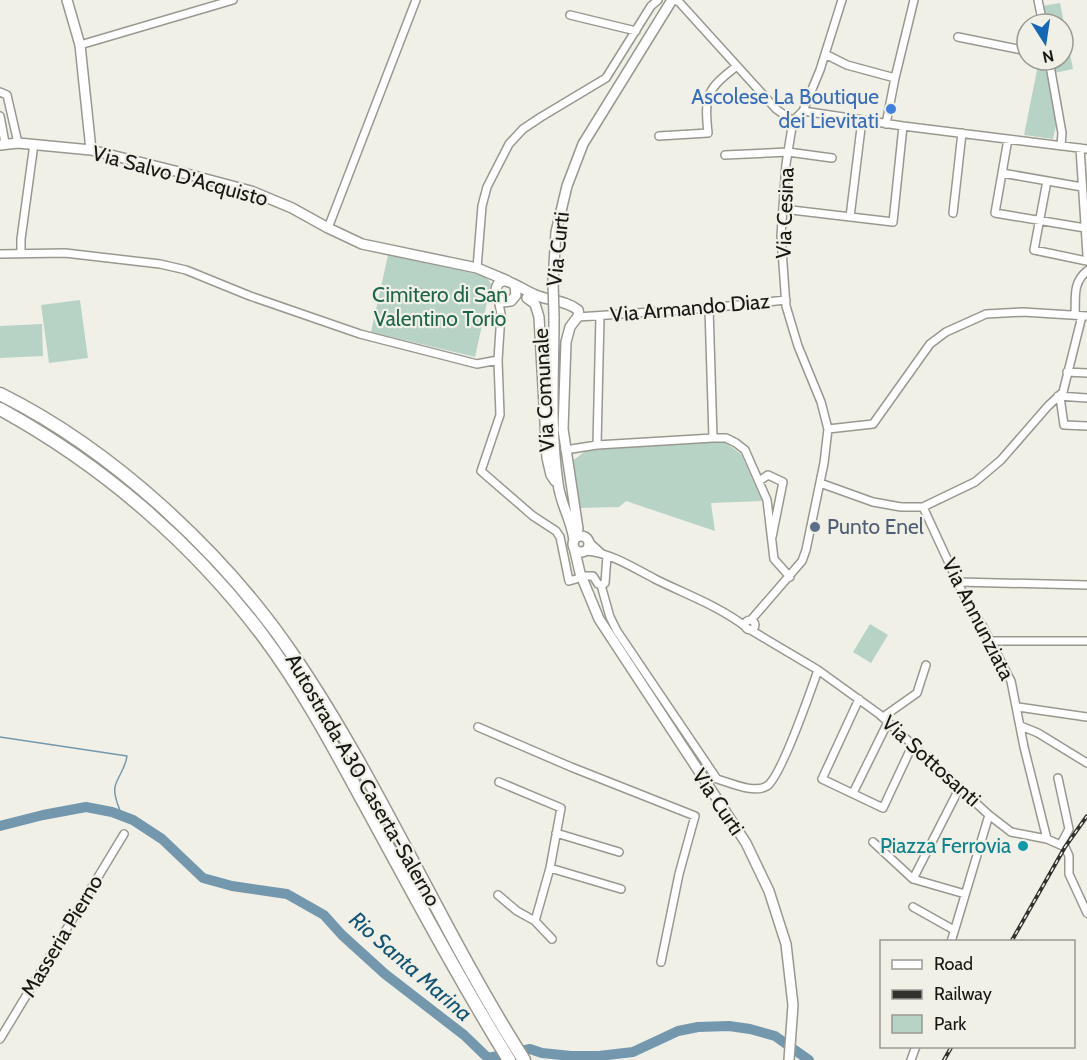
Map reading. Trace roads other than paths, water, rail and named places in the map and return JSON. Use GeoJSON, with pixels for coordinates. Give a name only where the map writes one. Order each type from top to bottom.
{"type":"FeatureCollection","features":[{"type":"Feature","properties":{"kind":"highway","name":"Autostrada A30 Caserta-Salerno"},"geometry":{"type":"LineString","coordinates":[[0,394],[50,422],[109,464],[162,508],[204,548],[245,593],[295,658],[328,709],[476,979],[524,1060]]}},
{"type":"Feature","properties":{"kind":"highway","name":"Autostrada A30 Caserta-Salerno"},"geometry":{"type":"LineString","coordinates":[[0,409],[37,430],[94,469],[159,523],[196,558],[262,634],[316,715],[464,986],[509,1060]]}},
{"type":"Feature","properties":{"kind":"street"},"geometry":{"type":"LineString","coordinates":[[67,0],[80,45],[91,150]]}},
{"type":"Feature","properties":{"kind":"street"},"geometry":{"type":"LineString","coordinates":[[80,45],[232,0]]}},
{"type":"Feature","properties":{"kind":"street"},"geometry":{"type":"LineString","coordinates":[[328,228],[416,0]]}},
{"type":"Feature","properties":{"kind":"street"},"geometry":{"type":"LineString","coordinates":[[477,268],[484,196],[509,144],[523,129],[606,78],[651,6],[658,0]]}},
{"type":"Feature","properties":{"kind":"street"},"geometry":{"type":"LineString","coordinates":[[673,0],[679,2],[776,109],[794,121]]}},
{"type":"Feature","properties":{"kind":"street","name":"Via Curti"},"geometry":{"type":"LineString","coordinates":[[582,539],[561,500],[558,485],[555,437],[553,282],[556,232],[567,186],[583,144],[673,0]]}},
{"type":"Feature","properties":{"kind":"street","name":"Via Cesina"},"geometry":{"type":"LineString","coordinates":[[828,429],[819,396],[798,346],[786,300],[781,236],[788,152],[794,121],[802,111],[825,54],[842,0]]}},
{"type":"Feature","properties":{"kind":"street"},"geometry":{"type":"LineString","coordinates":[[886,124],[914,0]]}},
{"type":"Feature","properties":{"kind":"street"},"geometry":{"type":"LineString","coordinates":[[570,15],[636,31]]}},
{"type":"Feature","properties":{"kind":"street"},"geometry":{"type":"LineString","coordinates":[[958,37],[1015,49]]}},
{"type":"Feature","properties":{"kind":"street"},"geometry":{"type":"LineString","coordinates":[[825,54],[847,65],[895,78]]}},
{"type":"Feature","properties":{"kind":"street"},"geometry":{"type":"LineString","coordinates":[[659,136],[708,133],[706,102],[717,81],[737,66]]}},
{"type":"Feature","properties":{"kind":"street"},"geometry":{"type":"LineString","coordinates":[[1051,72],[1062,133],[1061,146]]}},
{"type":"Feature","properties":{"kind":"street"},"geometry":{"type":"LineString","coordinates":[[0,92],[7,94],[18,143]]}},
{"type":"Feature","properties":{"kind":"street"},"geometry":{"type":"LineString","coordinates":[[802,111],[886,124],[1083,148],[1082,187],[1087,255]]}},
{"type":"Feature","properties":{"kind":"street"},"geometry":{"type":"LineString","coordinates":[[0,116],[3,144]]}},
{"type":"Feature","properties":{"kind":"street"},"geometry":{"type":"LineString","coordinates":[[850,218],[862,120]]}},
{"type":"Feature","properties":{"kind":"street"},"geometry":{"type":"LineString","coordinates":[[783,209],[893,222],[903,126]]}},
{"type":"Feature","properties":{"kind":"street"},"geometry":{"type":"LineString","coordinates":[[953,213],[962,133]]}},
{"type":"Feature","properties":{"kind":"street"},"geometry":{"type":"LineString","coordinates":[[1008,139],[995,213],[1085,228]]}},
{"type":"Feature","properties":{"kind":"street","name":"Via Salvo D'Acquisto"},"geometry":{"type":"LineString","coordinates":[[3,144],[34,144],[91,150],[251,191],[292,208],[362,244],[477,268],[511,284]]}},
{"type":"Feature","properties":{"kind":"street"},"geometry":{"type":"LineString","coordinates":[[21,253],[22,229],[34,144]]}},
{"type":"Feature","properties":{"kind":"street"},"geometry":{"type":"LineString","coordinates":[[725,155],[788,152],[832,158]]}},
{"type":"Feature","properties":{"kind":"street"},"geometry":{"type":"LineString","coordinates":[[1002,173],[1082,187]]}},
{"type":"Feature","properties":{"kind":"street"},"geometry":{"type":"LineString","coordinates":[[1047,181],[1034,250],[1087,261]]}},
{"type":"Feature","properties":{"kind":"street"},"geometry":{"type":"LineString","coordinates":[[0,254],[65,253],[160,264],[186,270],[250,296],[360,334],[477,364],[498,360]]}},
{"type":"Feature","properties":{"kind":"street"},"geometry":{"type":"LineString","coordinates":[[820,483],[885,505],[923,507],[975,483],[1001,460],[1063,392],[1082,316],[1077,284],[1079,278],[1087,271]]}},
{"type":"Feature","properties":{"kind":"street"},"geometry":{"type":"LineString","coordinates":[[491,274],[496,288]]}},
{"type":"Feature","properties":{"kind":"street"},"geometry":{"type":"LineString","coordinates":[[576,579],[569,580],[560,537],[556,531],[533,516],[481,471],[500,415],[498,360],[501,314],[495,294],[499,283],[511,284],[539,297],[564,303],[571,315],[577,313]]}},
{"type":"Feature","properties":{"kind":"street"},"geometry":{"type":"LineString","coordinates":[[501,314],[516,295],[511,284]]}},
{"type":"Feature","properties":{"kind":"street","name":"Via Comunale"},"geometry":{"type":"LineString","coordinates":[[498,299],[502,302],[539,297]]}},
{"type":"Feature","properties":{"kind":"street","name":"Via Comunale"},"geometry":{"type":"LineString","coordinates":[[527,298],[535,304],[539,317],[547,458],[551,475],[558,485]]}},
{"type":"Feature","properties":{"kind":"street","name":"Via Armando Diaz"},"geometry":{"type":"LineString","coordinates":[[577,313],[597,315],[709,308],[786,300]]}},
{"type":"Feature","properties":{"kind":"street"},"geometry":{"type":"LineString","coordinates":[[709,308],[713,438]]}},
{"type":"Feature","properties":{"kind":"street"},"geometry":{"type":"LineString","coordinates":[[751,624],[773,593],[790,577],[802,561],[820,483],[828,429],[873,424],[930,344],[946,332],[986,314],[1023,312],[1082,316]]}},
{"type":"Feature","properties":{"kind":"street","name":"Via Curti"},"geometry":{"type":"LineString","coordinates":[[577,313],[570,327],[565,354],[563,429],[582,539],[578,566]]}},
{"type":"Feature","properties":{"kind":"street"},"geometry":{"type":"LineString","coordinates":[[597,315],[597,445]]}},
{"type":"Feature","properties":{"kind":"street"},"geometry":{"type":"LineString","coordinates":[[1068,372],[1087,373]]}},
{"type":"Feature","properties":{"kind":"street"},"geometry":{"type":"LineString","coordinates":[[1059,397],[1087,398]]}},
{"type":"Feature","properties":{"kind":"street"},"geometry":{"type":"LineString","coordinates":[[1059,397],[1064,425],[1087,426]]}},
{"type":"Feature","properties":{"kind":"street"},"geometry":{"type":"LineString","coordinates":[[565,450],[597,445],[713,438],[726,438],[736,442],[745,450],[767,500],[774,559],[790,577]]}},
{"type":"Feature","properties":{"kind":"street"},"geometry":{"type":"LineString","coordinates":[[759,481],[768,475],[783,482],[771,542]]}},
{"type":"Feature","properties":{"kind":"street","name":"Via Annunziata"},"geometry":{"type":"LineString","coordinates":[[923,507],[967,602],[1011,681],[1031,777],[1047,839]]}},
{"type":"Feature","properties":{"kind":"street"},"geometry":{"type":"LineString","coordinates":[[579,536],[582,539],[579,552],[574,544],[579,536]]}},
{"type":"Feature","properties":{"kind":"street","name":"Via Curti"},"geometry":{"type":"LineString","coordinates":[[582,539],[574,544],[578,566],[599,619],[746,843],[769,891],[786,944],[794,1005],[789,1060]]}},
{"type":"Feature","properties":{"kind":"street","name":"Via Sottosanti"},"geometry":{"type":"LineString","coordinates":[[582,539],[604,554],[623,561],[735,619],[751,624],[761,637],[818,670],[885,719],[988,814],[952,940]]}},
{"type":"Feature","properties":{"kind":"street"},"geometry":{"type":"LineString","coordinates":[[601,585],[607,578],[604,554]]}},
{"type":"Feature","properties":{"kind":"street"},"geometry":{"type":"LineString","coordinates":[[586,576],[592,576],[601,585],[610,617],[617,631],[717,779],[753,788],[768,785],[775,777],[790,744],[818,670]]}},
{"type":"Feature","properties":{"kind":"street"},"geometry":{"type":"LineString","coordinates":[[958,582],[1087,585]]}},
{"type":"Feature","properties":{"kind":"street"},"geometry":{"type":"LineString","coordinates":[[991,642],[1087,641]]}},
{"type":"Feature","properties":{"kind":"street"},"geometry":{"type":"LineString","coordinates":[[853,793],[885,719],[917,693],[926,665]]}},
{"type":"Feature","properties":{"kind":"street"},"geometry":{"type":"LineString","coordinates":[[859,699],[822,779],[883,808],[913,744]]}},
{"type":"Feature","properties":{"kind":"street"},"geometry":{"type":"LineString","coordinates":[[1018,707],[1087,717]]}},
{"type":"Feature","properties":{"kind":"street"},"geometry":{"type":"LineString","coordinates":[[1021,726],[1038,733],[1087,763]]}},
{"type":"Feature","properties":{"kind":"street"},"geometry":{"type":"LineString","coordinates":[[478,727],[695,816],[679,874],[662,962]]}},
{"type":"Feature","properties":{"kind":"street"},"geometry":{"type":"LineString","coordinates":[[1058,778],[1069,829],[1063,846]]}},
{"type":"Feature","properties":{"kind":"street"},"geometry":{"type":"LineString","coordinates":[[499,782],[561,808],[550,868],[535,921]]}},
{"type":"Feature","properties":{"kind":"street"},"geometry":{"type":"LineString","coordinates":[[913,879],[960,787]]}},
{"type":"Feature","properties":{"kind":"street"},"geometry":{"type":"LineString","coordinates":[[988,814],[1011,832],[1047,839],[1063,846],[1069,856],[1069,874],[1087,913]]}},
{"type":"Feature","properties":{"kind":"street"},"geometry":{"type":"LineString","coordinates":[[556,833],[619,852]]}},
{"type":"Feature","properties":{"kind":"street","name":"Masseria Pierno"},"geometry":{"type":"LineString","coordinates":[[0,1039],[124,834]]}},
{"type":"Feature","properties":{"kind":"street"},"geometry":{"type":"LineString","coordinates":[[873,842],[913,879],[965,894]]}},
{"type":"Feature","properties":{"kind":"street"},"geometry":{"type":"LineString","coordinates":[[550,868],[621,889]]}},
{"type":"Feature","properties":{"kind":"street"},"geometry":{"type":"LineString","coordinates":[[498,895],[535,921],[552,939]]}},
{"type":"Feature","properties":{"kind":"street"},"geometry":{"type":"LineString","coordinates":[[913,907],[954,930]]}},
{"type":"Feature","properties":{"kind":"waterway"},"geometry":{"type":"LineString","coordinates":[[0,737],[127,756],[115,790],[122,816]]}},
{"type":"Feature","properties":{"kind":"waterway","name":"Rio Santa Marina"},"geometry":{"type":"LineString","coordinates":[[0,826],[86,807],[112,812],[133,820],[162,839],[203,878],[232,886],[287,894],[324,915],[342,935],[385,974],[464,1035],[488,1058],[530,1049],[542,1053],[571,1056],[599,1056],[633,1052],[678,1031],[698,1027],[729,1026],[775,1036],[809,1060]]}},
{"type":"Feature","properties":{"kind":"railway"},"geometry":{"type":"LineString","coordinates":[[1012,940],[1065,847],[1087,816]]}},
{"type":"Feature","properties":{"kind":"railway"},"geometry":{"type":"LineString","coordinates":[[944,1060],[951,1048]]}},
{"type":"Feature","properties":{"kind":"place","name":"Ascolese La Boutique dei Lievitati"},"geometry":{"type":"Point","coordinates":[891,109]}},
{"type":"Feature","properties":{"kind":"place","name":"Punto Enel"},"geometry":{"type":"Point","coordinates":[815,527]}},
{"type":"Feature","properties":{"kind":"place","name":"Piazza Ferrovia"},"geometry":{"type":"Point","coordinates":[1023,846]}},
{"type":"Feature","properties":{"kind":"park label","name":"Cimitero di San Valentino Torio"},"geometry":{"type":"Point","coordinates":[440,307]}}]}
